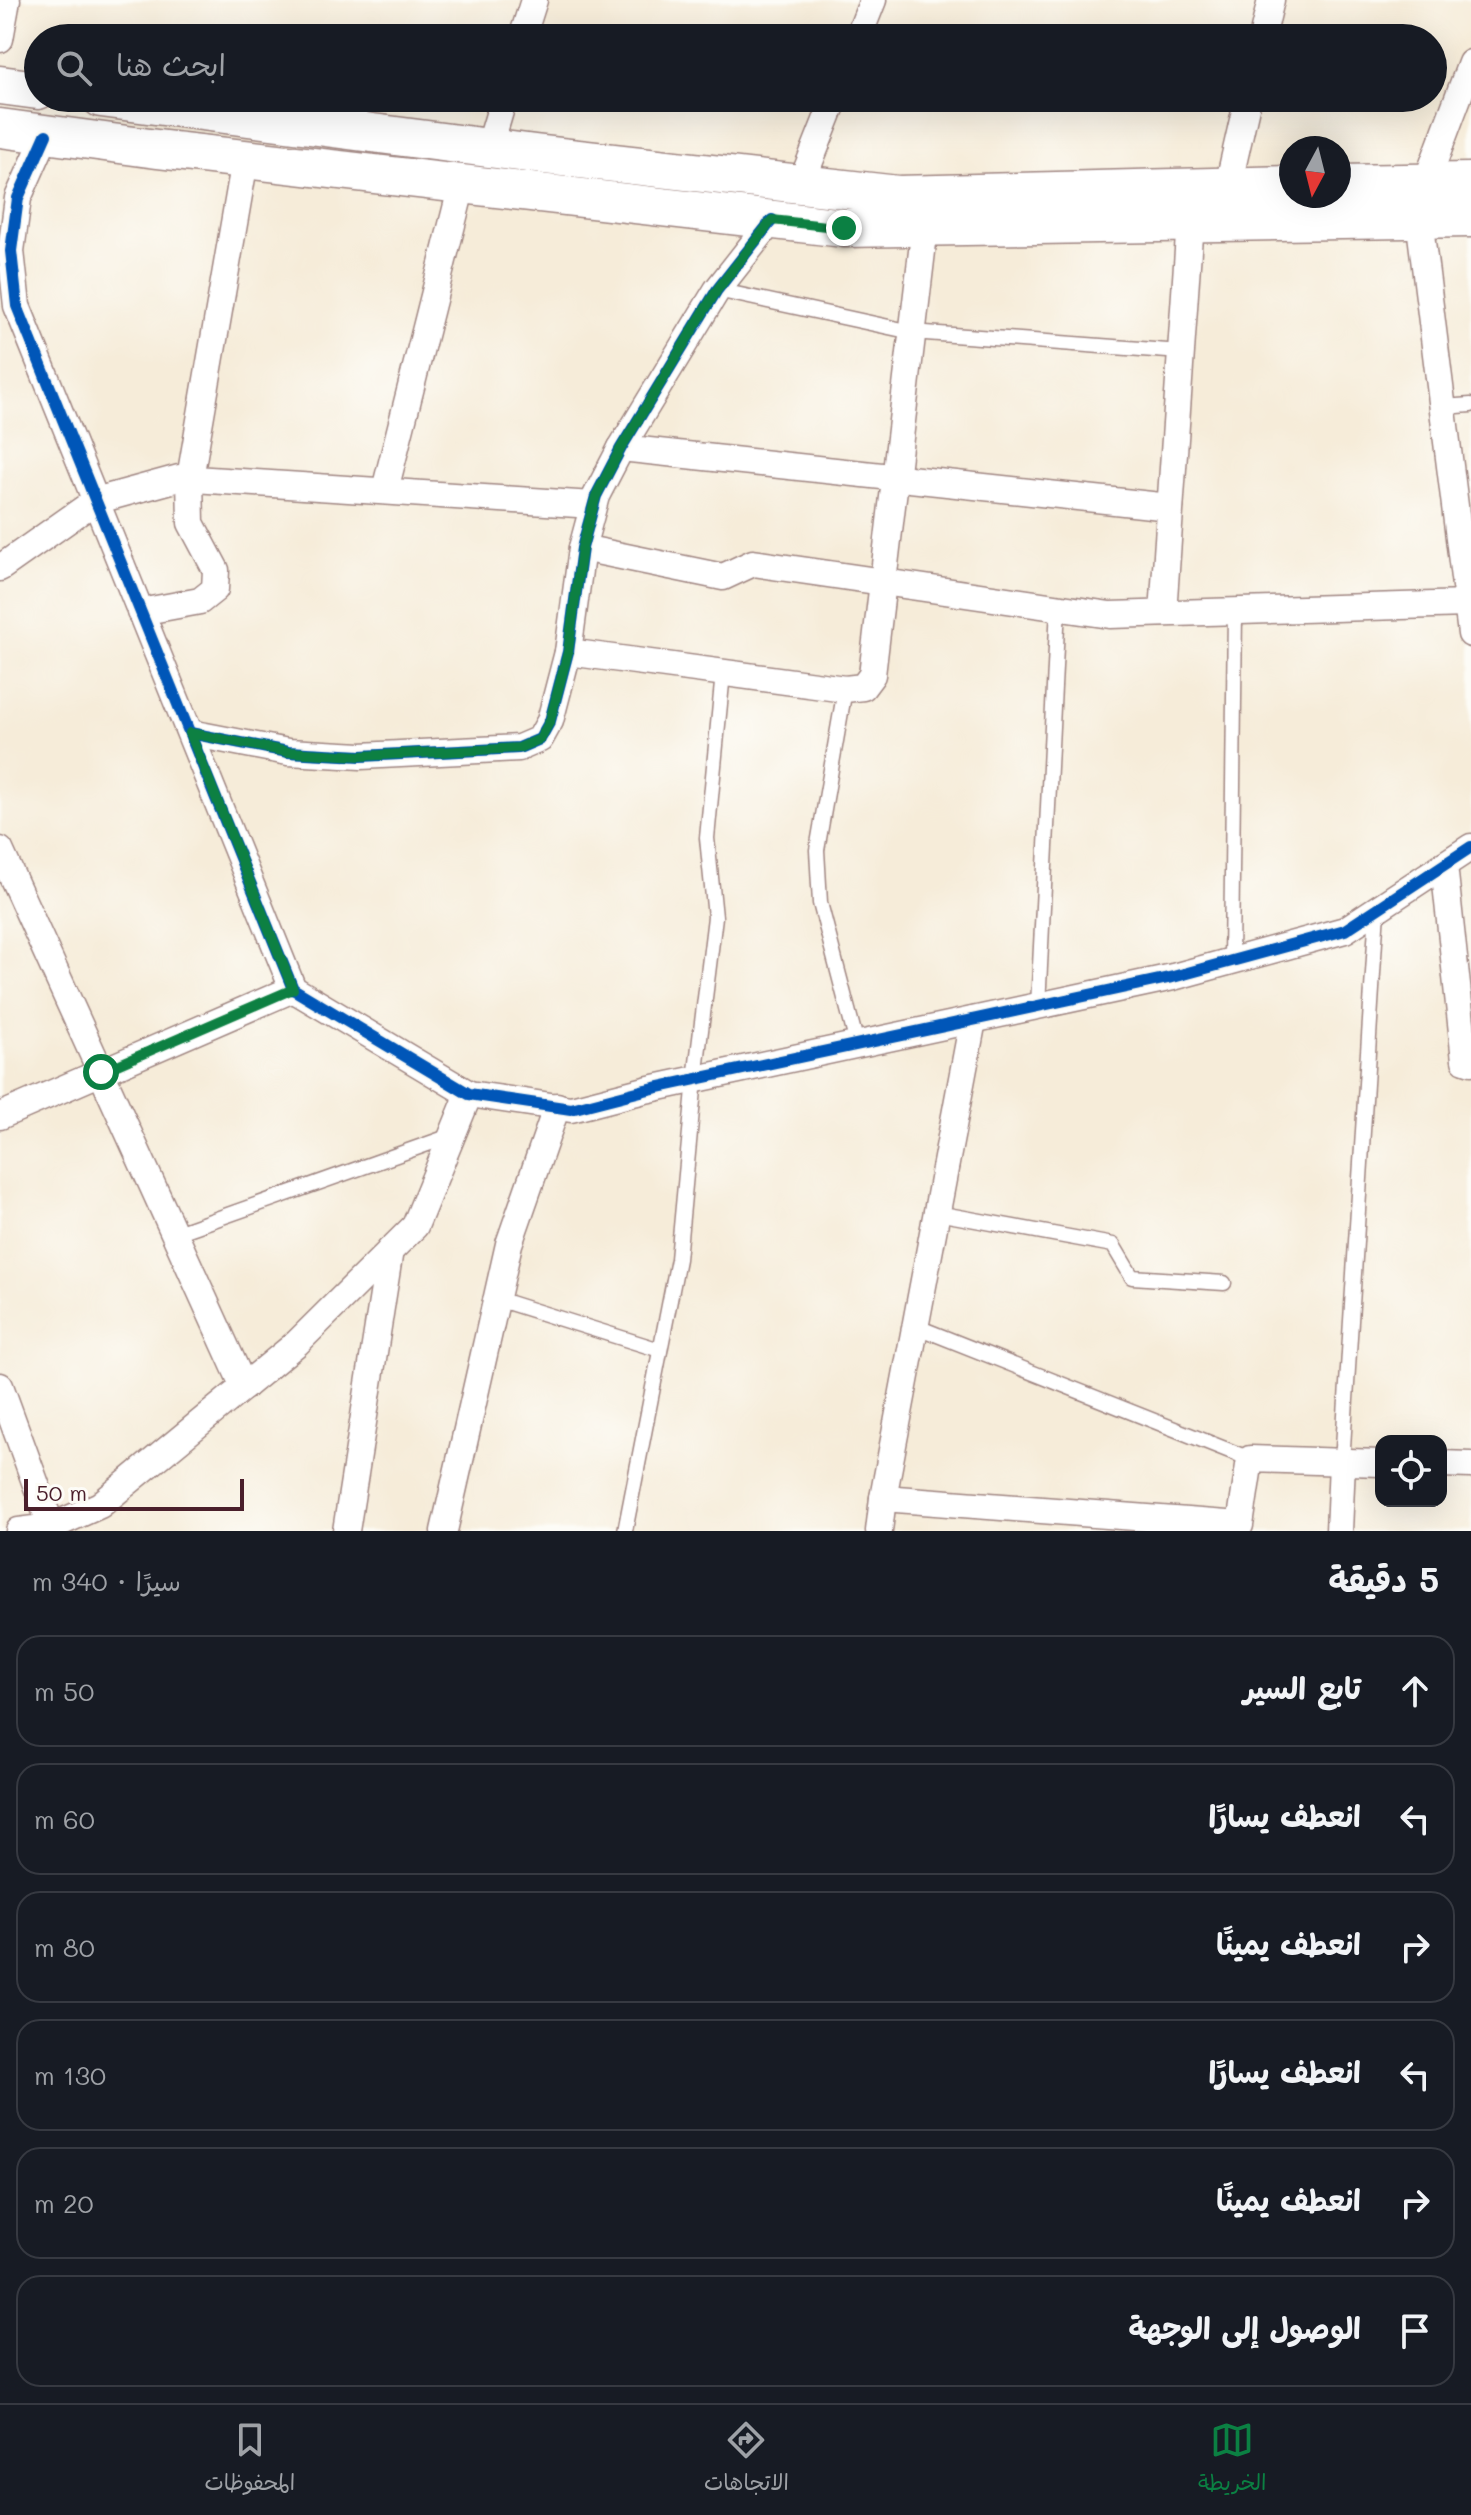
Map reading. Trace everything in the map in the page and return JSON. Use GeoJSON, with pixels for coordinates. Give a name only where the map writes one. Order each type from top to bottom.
{"type":"FeatureCollection","features":[{"type":"Feature","properties":{"kind":"main road"},"geometry":{"type":"LineString","coordinates":[[0,85],[24,88]]}},
{"type":"Feature","properties":{"kind":"main road"},"geometry":{"type":"LineString","coordinates":[[157,149],[162,112]]}},
{"type":"Feature","properties":{"kind":"main road"},"geometry":{"type":"LineString","coordinates":[[210,112],[898,195],[1279,185]]}},
{"type":"Feature","properties":{"kind":"main road"},"geometry":{"type":"LineString","coordinates":[[0,128],[245,160],[844,228],[1190,221],[1422,201],[1471,182]]}},
{"type":"Feature","properties":{"kind":"main road"},"geometry":{"type":"LineString","coordinates":[[1351,186],[1422,201],[1471,218]]}},
{"type":"Feature","properties":{"kind":"street"},"geometry":{"type":"LineString","coordinates":[[0,39],[7,0]]}},
{"type":"Feature","properties":{"kind":"street"},"geometry":{"type":"LineString","coordinates":[[526,24],[534,0]]}},
{"type":"Feature","properties":{"kind":"street"},"geometry":{"type":"LineString","coordinates":[[864,24],[873,0]]}},
{"type":"Feature","properties":{"kind":"street"},"geometry":{"type":"LineString","coordinates":[[1265,24],[1271,0]]}},
{"type":"Feature","properties":{"kind":"street"},"geometry":{"type":"LineString","coordinates":[[1471,63],[1422,201],[1443,407],[1464,523],[1471,634]]}},
{"type":"Feature","properties":{"kind":"street"},"geometry":{"type":"LineString","coordinates":[[489,148],[500,112]]}},
{"type":"Feature","properties":{"kind":"street"},"geometry":{"type":"LineString","coordinates":[[801,184],[829,112]]}},
{"type":"Feature","properties":{"kind":"street"},"geometry":{"type":"LineString","coordinates":[[1228,186],[1245,112]]}},
{"type":"Feature","properties":{"kind":"street"},"geometry":{"type":"LineString","coordinates":[[46,135],[18,198],[6,251],[17,306],[293,989],[469,1094],[571,1109],[695,1079],[1173,977],[1345,930],[1471,847]]}},
{"type":"Feature","properties":{"kind":"street"},"geometry":{"type":"LineString","coordinates":[[140,612],[200,601],[215,589],[216,570],[191,523],[190,478],[245,160]]}},
{"type":"Feature","properties":{"kind":"street"},"geometry":{"type":"LineString","coordinates":[[385,490],[462,185]]}},
{"type":"Feature","properties":{"kind":"street"},"geometry":{"type":"LineString","coordinates":[[190,733],[288,752],[346,755],[519,748],[540,739],[550,721],[568,652],[582,548],[593,505],[621,448],[717,290],[772,220]]}},
{"type":"Feature","properties":{"kind":"street"},"geometry":{"type":"LineString","coordinates":[[1163,613],[1190,221]]}},
{"type":"Feature","properties":{"kind":"street"},"geometry":{"type":"LineString","coordinates":[[568,652],[845,689],[863,687],[872,675],[925,226]]}},
{"type":"Feature","properties":{"kind":"street"},"geometry":{"type":"LineString","coordinates":[[621,448],[1170,507]]}},
{"type":"Feature","properties":{"kind":"street"},"geometry":{"type":"LineString","coordinates":[[0,568],[95,501],[179,478],[593,505]]}},
{"type":"Feature","properties":{"kind":"street"},"geometry":{"type":"LineString","coordinates":[[582,548],[723,577],[753,563],[1110,615],[1467,604]]}},
{"type":"Feature","properties":{"kind":"street"},"geometry":{"type":"LineString","coordinates":[[0,850],[244,1387]]}},
{"type":"Feature","properties":{"kind":"street"},"geometry":{"type":"LineString","coordinates":[[1444,865],[1465,1060],[1471,1062]]}},
{"type":"Feature","properties":{"kind":"street"},"geometry":{"type":"LineString","coordinates":[[0,1116],[293,989]]}},
{"type":"Feature","properties":{"kind":"street"},"geometry":{"type":"LineString","coordinates":[[879,1531],[973,1020]]}},
{"type":"Feature","properties":{"kind":"street"},"geometry":{"type":"LineString","coordinates":[[19,1531],[52,1529],[100,1505],[297,1343],[415,1226],[469,1094]]}},
{"type":"Feature","properties":{"kind":"street"},"geometry":{"type":"LineString","coordinates":[[444,1531],[509,1244],[557,1106]]}},
{"type":"Feature","properties":{"kind":"street"},"geometry":{"type":"LineString","coordinates":[[346,1531],[390,1250]]}},
{"type":"Feature","properties":{"kind":"street"},"geometry":{"type":"LineString","coordinates":[[0,1386],[52,1529]]}},
{"type":"Feature","properties":{"kind":"street"},"geometry":{"type":"LineString","coordinates":[[883,1498],[1240,1525],[1250,1459],[1375,1463]]}},
{"type":"Feature","properties":{"kind":"street"},"geometry":{"type":"LineString","coordinates":[[1339,1531],[1342,1463]]}},
{"type":"Feature","properties":{"kind":"street"},"geometry":{"type":"LineString","coordinates":[[1447,1464],[1471,1465]]}},
{"type":"Feature","properties":{"kind":"lane"},"geometry":{"type":"LineString","coordinates":[[717,290],[912,332],[1181,352]]}},
{"type":"Feature","properties":{"kind":"lane"},"geometry":{"type":"LineString","coordinates":[[1443,407],[1471,405]]}},
{"type":"Feature","properties":{"kind":"lane"},"geometry":{"type":"LineString","coordinates":[[1038,1006],[1058,607]]}},
{"type":"Feature","properties":{"kind":"lane"},"geometry":{"type":"LineString","coordinates":[[1231,961],[1235,611]]}},
{"type":"Feature","properties":{"kind":"lane"},"geometry":{"type":"LineString","coordinates":[[625,1531],[678,1259],[695,1079],[715,917],[707,838],[723,673]]}},
{"type":"Feature","properties":{"kind":"lane"},"geometry":{"type":"LineString","coordinates":[[845,689],[817,850],[820,903],[857,1044]]}},
{"type":"Feature","properties":{"kind":"lane"},"geometry":{"type":"LineString","coordinates":[[1342,1463],[1377,910]]}},
{"type":"Feature","properties":{"kind":"lane"},"geometry":{"type":"LineString","coordinates":[[174,1234],[453,1135]]}},
{"type":"Feature","properties":{"kind":"lane"},"geometry":{"type":"LineString","coordinates":[[937,1213],[1113,1245],[1132,1277],[1224,1283]]}},
{"type":"Feature","properties":{"kind":"lane"},"geometry":{"type":"LineString","coordinates":[[497,1299],[660,1350]]}},
{"type":"Feature","properties":{"kind":"lane"},"geometry":{"type":"LineString","coordinates":[[915,1326],[1250,1459]]}},
{"type":"Feature","properties":{"kind":"cycle path"},"geometry":{"type":"LineString","coordinates":[[46,135],[18,198],[11,251],[17,306],[293,989],[469,1094],[571,1109],[645,1090],[1173,977],[1345,930],[1471,847]]}},
{"type":"Feature","properties":{"kind":"cycle path"},"geometry":{"type":"LineString","coordinates":[[190,733],[288,752],[361,756],[519,748],[540,739],[550,721],[568,652],[582,548],[596,496],[621,448],[717,290],[772,220]]}},
{"type":"Feature","properties":{"kind":"route"},"geometry":{"type":"LineString","coordinates":[[101,1072],[293,989],[190,733],[288,752],[361,756],[519,748],[540,739],[550,721],[568,652],[582,548],[596,496],[621,448],[717,290],[772,220],[844,228]]}}]}
